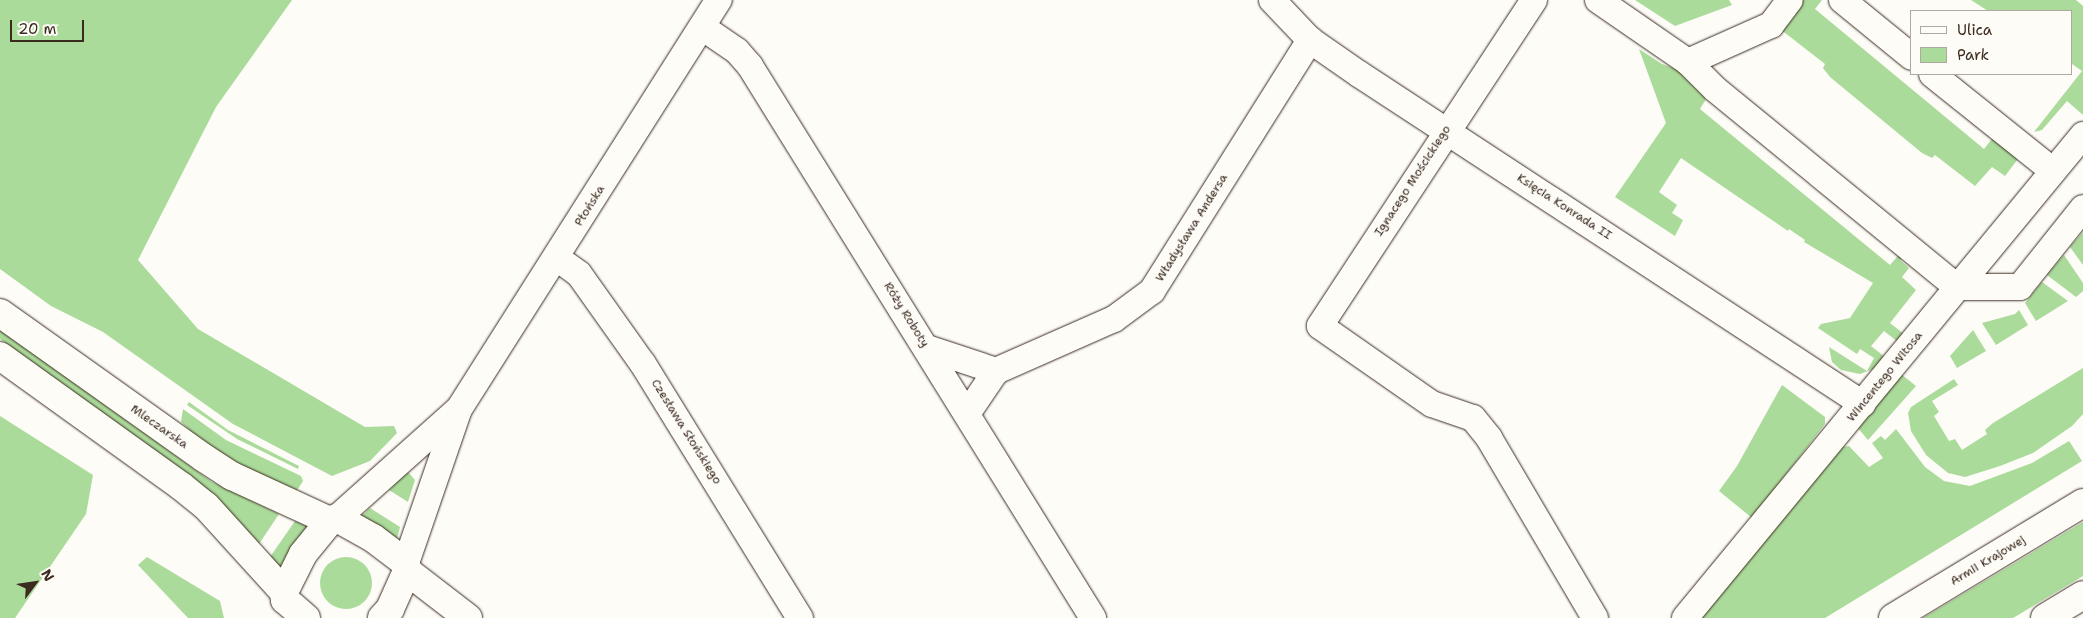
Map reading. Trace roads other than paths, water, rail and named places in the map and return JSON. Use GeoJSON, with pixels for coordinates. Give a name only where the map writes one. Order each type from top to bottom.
{"type":"FeatureCollection","features":[{"type":"Feature","properties":{"kind":"main road","name":"Mleczarska"},"geometry":{"type":"LineString","coordinates":[[0,313],[211,463],[232,476],[334,519],[373,538],[406,567]]}},
{"type":"Feature","properties":{"kind":"main road"},"geometry":{"type":"LineString","coordinates":[[0,356],[182,486],[206,506],[284,603],[306,618]]}},
{"type":"Feature","properties":{"kind":"main road","name":"Armii Krajowej"},"geometry":{"type":"LineString","coordinates":[[1893,618],[2083,503]]}},
{"type":"Feature","properties":{"kind":"main road"},"geometry":{"type":"LineString","coordinates":[[284,603],[303,554],[334,519]]}},
{"type":"Feature","properties":{"kind":"main road"},"geometry":{"type":"LineString","coordinates":[[382,618],[390,609],[406,567],[468,618]]}},
{"type":"Feature","properties":{"kind":"main road"},"geometry":{"type":"LineString","coordinates":[[2045,618],[2083,595]]}},
{"type":"Feature","properties":{"kind":"street","name":"Płońska"},"geometry":{"type":"LineString","coordinates":[[406,567],[459,409],[557,258],[719,0]]}},
{"type":"Feature","properties":{"kind":"street","name":"Księcia Konrada II"},"geometry":{"type":"LineString","coordinates":[[1272,0],[1310,40],[1863,404]]}},
{"type":"Feature","properties":{"kind":"street","name":"Ignacego Mościckiego"},"geometry":{"type":"LineString","coordinates":[[1534,0],[1446,130],[1320,326],[1432,404],[1473,418],[1489,438],[1595,618]]}},
{"type":"Feature","properties":{"kind":"street"},"geometry":{"type":"LineString","coordinates":[[1598,0],[1688,62],[1715,89],[1957,287],[2020,287],[2083,208]]}},
{"type":"Feature","properties":{"kind":"street"},"geometry":{"type":"LineString","coordinates":[[1688,62],[1771,25],[1790,0]]}},
{"type":"Feature","properties":{"kind":"street"},"geometry":{"type":"LineString","coordinates":[[1842,0],[1910,55]]}},
{"type":"Feature","properties":{"kind":"street","name":"Róży Roboty"},"geometry":{"type":"LineString","coordinates":[[702,27],[737,51],[750,66],[927,348],[1093,618]]}},
{"type":"Feature","properties":{"kind":"street","name":"Władysława Andersa"},"geometry":{"type":"LineString","coordinates":[[996,370],[1114,319],[1152,291],[1310,40]]}},
{"type":"Feature","properties":{"kind":"street"},"geometry":{"type":"LineString","coordinates":[[1933,75],[2053,171]]}},
{"type":"Feature","properties":{"kind":"street","name":"Wincentego Witosa"},"geometry":{"type":"LineString","coordinates":[[1685,618],[2083,135]]}},
{"type":"Feature","properties":{"kind":"street","name":"Czesława Słońskiego"},"geometry":{"type":"LineString","coordinates":[[557,258],[579,274],[643,364],[800,618]]}},
{"type":"Feature","properties":{"kind":"street"},"geometry":{"type":"LineString","coordinates":[[927,348],[996,370],[967,414]]}},
{"type":"Feature","properties":{"kind":"street","name":"Płońska"},"geometry":{"type":"LineString","coordinates":[[334,519],[459,409]]}}]}
